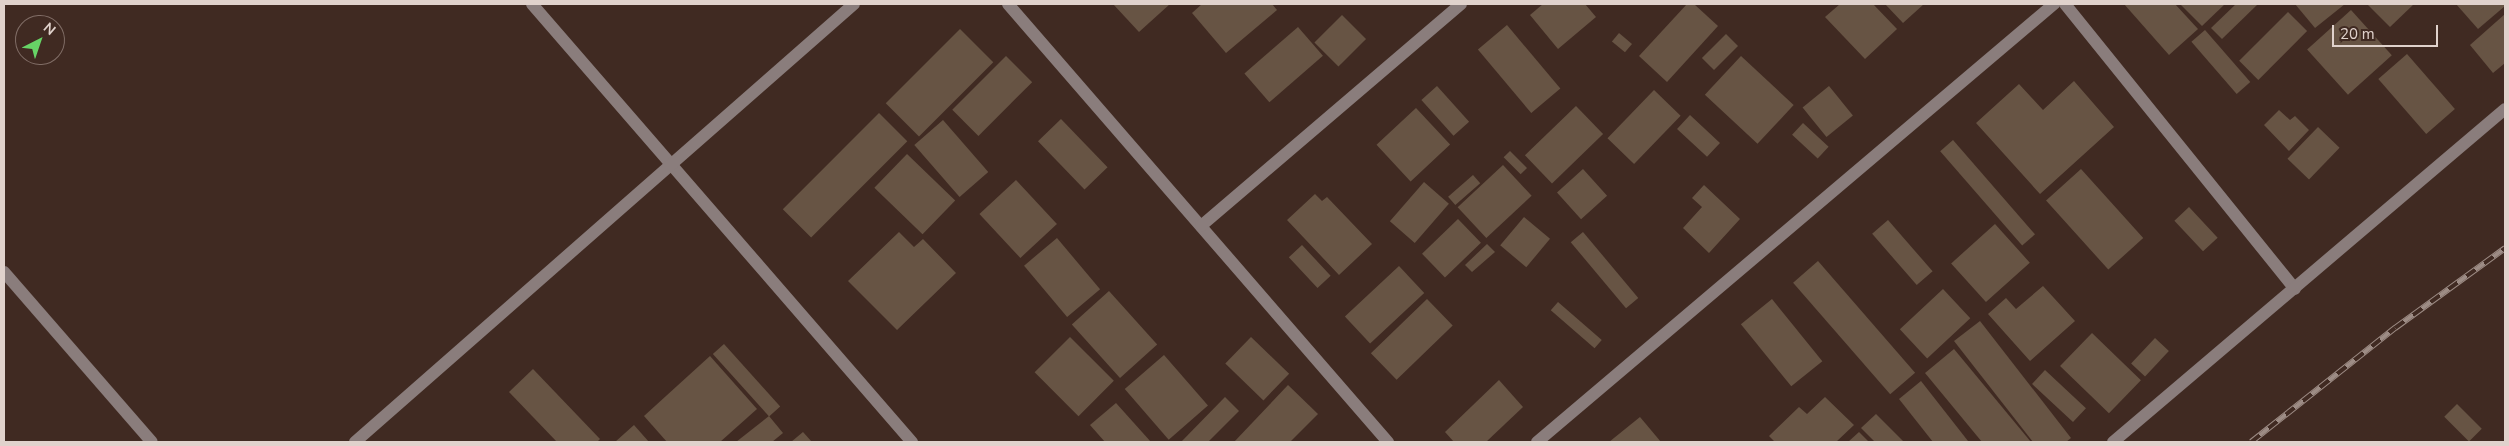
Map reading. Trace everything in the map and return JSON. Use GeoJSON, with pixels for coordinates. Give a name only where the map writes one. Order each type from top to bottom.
{"type":"FeatureCollection","features":[{"type":"Feature","properties":{"kind":"street"},"geometry":{"type":"LineString","coordinates":[[532,4],[912,442]]}},
{"type":"Feature","properties":{"kind":"street"},"geometry":{"type":"LineString","coordinates":[[355,442],[673,166],[854,4]]}},
{"type":"Feature","properties":{"kind":"street"},"geometry":{"type":"LineString","coordinates":[[1008,4],[1388,442]]}},
{"type":"Feature","properties":{"kind":"street"},"geometry":{"type":"LineString","coordinates":[[1201,226],[1462,4]]}},
{"type":"Feature","properties":{"kind":"street"},"geometry":{"type":"LineString","coordinates":[[1537,442],[2054,4]]}},
{"type":"Feature","properties":{"kind":"street"},"geometry":{"type":"LineString","coordinates":[[2064,4],[2295,289]]}},
{"type":"Feature","properties":{"kind":"street"},"geometry":{"type":"LineString","coordinates":[[2113,442],[2505,109]]}},
{"type":"Feature","properties":{"kind":"street"},"geometry":{"type":"LineString","coordinates":[[4,272],[152,442]]}},
{"type":"Feature","properties":{"kind":"building"},"geometry":{"type":"Polygon","coordinates":[[[1113,4],[1170,4],[1139,32],[1113,4]]]}},
{"type":"Feature","properties":{"kind":"building"},"geometry":{"type":"Polygon","coordinates":[[[1202,4],[1272,4],[1277,10],[1226,53],[1192,13],[1202,4]]]}},
{"type":"Feature","properties":{"kind":"building"},"geometry":{"type":"Polygon","coordinates":[[[1543,4],[1585,4],[1596,17],[1558,49],[1530,15],[1543,4]]]}},
{"type":"Feature","properties":{"kind":"building"},"geometry":{"type":"Polygon","coordinates":[[[1687,4],[1694,4],[1718,26],[1667,82],[1639,56],[1687,4]]]}},
{"type":"Feature","properties":{"kind":"building"},"geometry":{"type":"Polygon","coordinates":[[[1840,4],[1873,4],[1897,29],[1865,59],[1825,17],[1840,4]]]}},
{"type":"Feature","properties":{"kind":"building"},"geometry":{"type":"Polygon","coordinates":[[[1885,4],[1924,4],[1903,23],[1885,4]]]}},
{"type":"Feature","properties":{"kind":"building"},"geometry":{"type":"Polygon","coordinates":[[[2124,4],[2175,4],[2198,29],[2169,55],[2124,4]]]}},
{"type":"Feature","properties":{"kind":"building"},"geometry":{"type":"Polygon","coordinates":[[[2180,4],[2225,4],[2202,26],[2180,4]]]}},
{"type":"Feature","properties":{"kind":"building"},"geometry":{"type":"Polygon","coordinates":[[[2236,4],[2258,4],[2222,39],[2211,28],[2236,4]]]}},
{"type":"Feature","properties":{"kind":"building"},"geometry":{"type":"Polygon","coordinates":[[[2295,4],[2345,4],[2315,28],[2295,4]]]}},
{"type":"Feature","properties":{"kind":"building"},"geometry":{"type":"Polygon","coordinates":[[[2367,4],[2414,4],[2390,27],[2367,4]]]}},
{"type":"Feature","properties":{"kind":"building"},"geometry":{"type":"Polygon","coordinates":[[[2456,4],[2505,4],[2505,6],[2478,29],[2456,4]]]}},
{"type":"Feature","properties":{"kind":"building"},"geometry":{"type":"Polygon","coordinates":[[[2351,10],[2392,55],[2348,95],[2307,49],[2351,10]]]}},
{"type":"Feature","properties":{"kind":"building"},"geometry":{"type":"Polygon","coordinates":[[[2288,12],[2307,31],[2258,80],[2239,61],[2288,12]]]}},
{"type":"Feature","properties":{"kind":"building"},"geometry":{"type":"Polygon","coordinates":[[[2505,14],[2505,63],[2493,73],[2470,45],[2505,14]]]}},
{"type":"Feature","properties":{"kind":"building"},"geometry":{"type":"Polygon","coordinates":[[[1342,15],[1366,39],[1338,67],[1314,43],[1342,15]]]}},
{"type":"Feature","properties":{"kind":"building"},"geometry":{"type":"Polygon","coordinates":[[[1507,25],[1560,89],[1531,113],[1478,49],[1507,25]]]}},
{"type":"Feature","properties":{"kind":"building"},"geometry":{"type":"Polygon","coordinates":[[[1298,27],[1323,56],[1269,102],[1244,74],[1298,27]]]}},
{"type":"Feature","properties":{"kind":"building"},"geometry":{"type":"Polygon","coordinates":[[[960,29],[993,62],[919,136],[886,103],[960,29]]]}},
{"type":"Feature","properties":{"kind":"building"},"geometry":{"type":"Polygon","coordinates":[[[2205,30],[2250,82],[2237,94],[2191,42],[2205,30]]]}},
{"type":"Feature","properties":{"kind":"building"},"geometry":{"type":"Polygon","coordinates":[[[1619,33],[1632,44],[1625,52],[1612,41],[1619,33]]]}},
{"type":"Feature","properties":{"kind":"building"},"geometry":{"type":"Polygon","coordinates":[[[1726,34],[1738,46],[1714,70],[1702,58],[1726,34]]]}},
{"type":"Feature","properties":{"kind":"building"},"geometry":{"type":"Polygon","coordinates":[[[2407,54],[2455,109],[2426,134],[2378,79],[2407,54]]]}},
{"type":"Feature","properties":{"kind":"building"},"geometry":{"type":"Polygon","coordinates":[[[1006,56],[1032,82],[978,136],[952,110],[1006,56]]]}},
{"type":"Feature","properties":{"kind":"building"},"geometry":{"type":"Polygon","coordinates":[[[1741,56],[1794,105],[1758,144],[1705,95],[1741,56]]]}},
{"type":"Feature","properties":{"kind":"building"},"geometry":{"type":"Polygon","coordinates":[[[2074,81],[2114,127],[2040,194],[1976,123],[2019,84],[2043,110],[2074,81]]]}},
{"type":"Feature","properties":{"kind":"building"},"geometry":{"type":"Polygon","coordinates":[[[1437,86],[1469,122],[1454,136],[1421,100],[1437,86]]]}},
{"type":"Feature","properties":{"kind":"building"},"geometry":{"type":"Polygon","coordinates":[[[1829,86],[1853,116],[1826,137],[1803,107],[1829,86]]]}},
{"type":"Feature","properties":{"kind":"building"},"geometry":{"type":"Polygon","coordinates":[[[1654,90],[1681,116],[1634,164],[1607,138],[1654,90]]]}},
{"type":"Feature","properties":{"kind":"building"},"geometry":{"type":"Polygon","coordinates":[[[1576,106],[1603,134],[1552,183],[1525,155],[1576,106]]]}},
{"type":"Feature","properties":{"kind":"building"},"geometry":{"type":"Polygon","coordinates":[[[1416,108],[1450,145],[1411,181],[1377,145],[1416,108]]]}},
{"type":"Feature","properties":{"kind":"building"},"geometry":{"type":"Polygon","coordinates":[[[2279,110],[2290,120],[2295,116],[2309,130],[2289,151],[2264,125],[2279,110]]]}},
{"type":"Feature","properties":{"kind":"building"},"geometry":{"type":"Polygon","coordinates":[[[879,113],[907,141],[811,237],[783,209],[879,113]]]}},
{"type":"Feature","properties":{"kind":"building"},"geometry":{"type":"Polygon","coordinates":[[[1690,115],[1720,143],[1707,157],[1677,129],[1690,115]]]}},
{"type":"Feature","properties":{"kind":"building"},"geometry":{"type":"Polygon","coordinates":[[[1061,119],[1108,167],[1085,189],[1038,141],[1061,119]]]}},
{"type":"Feature","properties":{"kind":"building"},"geometry":{"type":"Polygon","coordinates":[[[943,120],[988,172],[960,197],[914,145],[943,120]]]}},
{"type":"Feature","properties":{"kind":"building"},"geometry":{"type":"Polygon","coordinates":[[[1803,123],[1829,147],[1818,159],[1792,135],[1803,123]]]}},
{"type":"Feature","properties":{"kind":"building"},"geometry":{"type":"Polygon","coordinates":[[[2318,127],[2340,148],[2309,179],[2287,159],[2318,127]]]}},
{"type":"Feature","properties":{"kind":"building"},"geometry":{"type":"Polygon","coordinates":[[[1953,140],[2035,234],[2022,245],[1940,151],[1953,140]]]}},
{"type":"Feature","properties":{"kind":"building"},"geometry":{"type":"Polygon","coordinates":[[[1510,151],[1527,168],[1521,174],[1504,157],[1510,151]]]}},
{"type":"Feature","properties":{"kind":"building"},"geometry":{"type":"Polygon","coordinates":[[[907,154],[955,201],[923,234],[874,188],[907,154]]]}},
{"type":"Feature","properties":{"kind":"building"},"geometry":{"type":"Polygon","coordinates":[[[1503,165],[1532,196],[1486,238],[1458,207],[1503,165]]]}},
{"type":"Feature","properties":{"kind":"building"},"geometry":{"type":"Polygon","coordinates":[[[1583,169],[1607,196],[1581,219],[1557,192],[1583,169]]]}},
{"type":"Feature","properties":{"kind":"building"},"geometry":{"type":"Polygon","coordinates":[[[2081,169],[2143,238],[2108,270],[2046,200],[2081,169]]]}},
{"type":"Feature","properties":{"kind":"building"},"geometry":{"type":"Polygon","coordinates":[[[1473,175],[1480,183],[1455,205],[1448,197],[1473,175]]]}},
{"type":"Feature","properties":{"kind":"building"},"geometry":{"type":"Polygon","coordinates":[[[1016,180],[1057,224],[1020,258],[979,214],[1016,180]]]}},
{"type":"Feature","properties":{"kind":"building"},"geometry":{"type":"Polygon","coordinates":[[[1424,182],[1449,204],[1415,243],[1390,221],[1424,182]]]}},
{"type":"Feature","properties":{"kind":"building"},"geometry":{"type":"Polygon","coordinates":[[[1704,185],[1740,219],[1709,253],[1683,228],[1702,207],[1692,198],[1704,185]]]}},
{"type":"Feature","properties":{"kind":"building"},"geometry":{"type":"Polygon","coordinates":[[[1315,194],[1322,201],[1327,197],[1372,244],[1339,275],[1287,220],[1315,194]]]}},
{"type":"Feature","properties":{"kind":"building"},"geometry":{"type":"Polygon","coordinates":[[[2189,207],[2218,238],[2203,251],[2174,221],[2189,207]]]}},
{"type":"Feature","properties":{"kind":"building"},"geometry":{"type":"Polygon","coordinates":[[[1524,217],[1550,239],[1526,267],[1500,245],[1524,217]]]}},
{"type":"Feature","properties":{"kind":"building"},"geometry":{"type":"Polygon","coordinates":[[[1458,219],[1481,243],[1445,277],[1422,254],[1458,219]]]}},
{"type":"Feature","properties":{"kind":"building"},"geometry":{"type":"Polygon","coordinates":[[[1888,220],[1933,271],[1917,285],[1872,234],[1888,220]]]}},
{"type":"Feature","properties":{"kind":"building"},"geometry":{"type":"Polygon","coordinates":[[[1995,224],[2030,263],[1986,302],[1951,263],[1995,224]]]}},
{"type":"Feature","properties":{"kind":"building"},"geometry":{"type":"Polygon","coordinates":[[[899,232],[914,247],[923,239],[956,273],[897,330],[848,281],[899,232]]]}},
{"type":"Feature","properties":{"kind":"building"},"geometry":{"type":"Polygon","coordinates":[[[1583,232],[1638,298],[1626,308],[1571,242],[1583,232]]]}},
{"type":"Feature","properties":{"kind":"building"},"geometry":{"type":"Polygon","coordinates":[[[1057,238],[1100,289],[1067,317],[1024,266],[1057,238]]]}},
{"type":"Feature","properties":{"kind":"building"},"geometry":{"type":"Polygon","coordinates":[[[1487,244],[1495,252],[1472,272],[1465,265],[1487,244]]]}},
{"type":"Feature","properties":{"kind":"building"},"geometry":{"type":"Polygon","coordinates":[[[1302,245],[1331,276],[1317,288],[1289,257],[1302,245]]]}},
{"type":"Feature","properties":{"kind":"building"},"geometry":{"type":"Polygon","coordinates":[[[1818,261],[1915,373],[1890,394],[1793,283],[1818,261]]]}},
{"type":"Feature","properties":{"kind":"building"},"geometry":{"type":"Polygon","coordinates":[[[1399,266],[1424,293],[1370,344],[1345,316],[1399,266]]]}},
{"type":"Feature","properties":{"kind":"building"},"geometry":{"type":"Polygon","coordinates":[[[2043,286],[2075,321],[2030,361],[1988,314],[2006,298],[2016,309],[2043,286]]]}},
{"type":"Feature","properties":{"kind":"building"},"geometry":{"type":"Polygon","coordinates":[[[1943,289],[1970,318],[1927,358],[1900,329],[1943,289]]]}},
{"type":"Feature","properties":{"kind":"building"},"geometry":{"type":"Polygon","coordinates":[[[1109,291],[1157,345],[1120,378],[1072,324],[1109,291]]]}},
{"type":"Feature","properties":{"kind":"building"},"geometry":{"type":"Polygon","coordinates":[[[1427,299],[1453,326],[1397,380],[1371,353],[1427,299]]]}},
{"type":"Feature","properties":{"kind":"building"},"geometry":{"type":"Polygon","coordinates":[[[1772,299],[1822,361],[1791,386],[1741,324],[1772,299]]]}},
{"type":"Feature","properties":{"kind":"building"},"geometry":{"type":"Polygon","coordinates":[[[1558,302],[1602,340],[1595,348],[1551,310],[1558,302]]]}},
{"type":"Feature","properties":{"kind":"building"},"geometry":{"type":"Polygon","coordinates":[[[1980,321],[2071,438],[2066,442],[2033,442],[1954,341],[1980,321]]]}},
{"type":"Feature","properties":{"kind":"building"},"geometry":{"type":"Polygon","coordinates":[[[2092,333],[2141,380],[2109,413],[2060,366],[2092,333]]]}},
{"type":"Feature","properties":{"kind":"building"},"geometry":{"type":"Polygon","coordinates":[[[1070,337],[1114,381],[1078,416],[1035,372],[1070,337]]]}},
{"type":"Feature","properties":{"kind":"building"},"geometry":{"type":"Polygon","coordinates":[[[1251,337],[1289,374],[1263,400],[1225,364],[1251,337]]]}},
{"type":"Feature","properties":{"kind":"building"},"geometry":{"type":"Polygon","coordinates":[[[2155,338],[2169,351],[2145,377],[2131,364],[2155,338]]]}},
{"type":"Feature","properties":{"kind":"building"},"geometry":{"type":"Polygon","coordinates":[[[724,344],[780,406],[769,416],[713,354],[724,344]]]}},
{"type":"Feature","properties":{"kind":"building"},"geometry":{"type":"Polygon","coordinates":[[[1954,349],[2031,442],[1982,442],[1925,373],[1954,349]]]}},
{"type":"Feature","properties":{"kind":"building"},"geometry":{"type":"Polygon","coordinates":[[[1164,355],[1208,406],[1169,440],[1125,389],[1164,355]]]}},
{"type":"Feature","properties":{"kind":"building"},"geometry":{"type":"Polygon","coordinates":[[[710,356],[757,409],[720,442],[667,442],[644,416],[710,356]]]}},
{"type":"Feature","properties":{"kind":"building"},"geometry":{"type":"Polygon","coordinates":[[[533,369],[600,439],[597,442],[557,442],[509,392],[533,369]]]}},
{"type":"Feature","properties":{"kind":"building"},"geometry":{"type":"Polygon","coordinates":[[[2045,370],[2086,408],[2073,422],[2032,384],[2045,370]]]}},
{"type":"Feature","properties":{"kind":"building"},"geometry":{"type":"Polygon","coordinates":[[[1499,380],[1523,407],[1486,442],[1454,442],[1445,432],[1499,380]]]}},
{"type":"Feature","properties":{"kind":"building"},"geometry":{"type":"Polygon","coordinates":[[[1921,381],[1967,442],[1933,442],[1899,399],[1921,381]]]}},
{"type":"Feature","properties":{"kind":"building"},"geometry":{"type":"Polygon","coordinates":[[[1288,385],[1318,414],[1290,442],[1234,442],[1288,385]]]}},
{"type":"Feature","properties":{"kind":"building"},"geometry":{"type":"Polygon","coordinates":[[[1225,397],[1239,411],[1208,442],[1181,442],[1225,397]]]}},
{"type":"Feature","properties":{"kind":"building"},"geometry":{"type":"Polygon","coordinates":[[[1825,397],[1854,425],[1836,442],[1775,442],[1769,436],[1799,407],[1807,414],[1825,397]]]}},
{"type":"Feature","properties":{"kind":"building"},"geometry":{"type":"Polygon","coordinates":[[[1116,403],[1151,442],[1105,442],[1090,425],[1116,403]]]}},
{"type":"Feature","properties":{"kind":"building"},"geometry":{"type":"Polygon","coordinates":[[[2457,404],[2482,429],[2469,441],[2444,417],[2457,404]]]}},
{"type":"Feature","properties":{"kind":"building"},"geometry":{"type":"Polygon","coordinates":[[[1876,414],[1904,442],[1875,442],[1861,428],[1876,414]]]}},
{"type":"Feature","properties":{"kind":"building"},"geometry":{"type":"Polygon","coordinates":[[[769,416],[783,433],[772,442],[736,442],[769,416]]]}},
{"type":"Feature","properties":{"kind":"building"},"geometry":{"type":"Polygon","coordinates":[[[1640,417],[1661,442],[1609,442],[1640,417]]]}},
{"type":"Feature","properties":{"kind":"building"},"geometry":{"type":"Polygon","coordinates":[[[634,425],[649,442],[615,442],[634,425]]]}},
{"type":"Feature","properties":{"kind":"building"},"geometry":{"type":"Polygon","coordinates":[[[803,432],[812,442],[791,442],[803,432]]]}},
{"type":"Feature","properties":{"kind":"building"},"geometry":{"type":"Polygon","coordinates":[[[1859,432],[1869,442],[1848,442],[1859,432]]]}},
{"type":"Feature","properties":{"kind":"railway"},"geometry":{"type":"LineString","coordinates":[[2251,442],[2395,328],[2505,248]]}}]}
